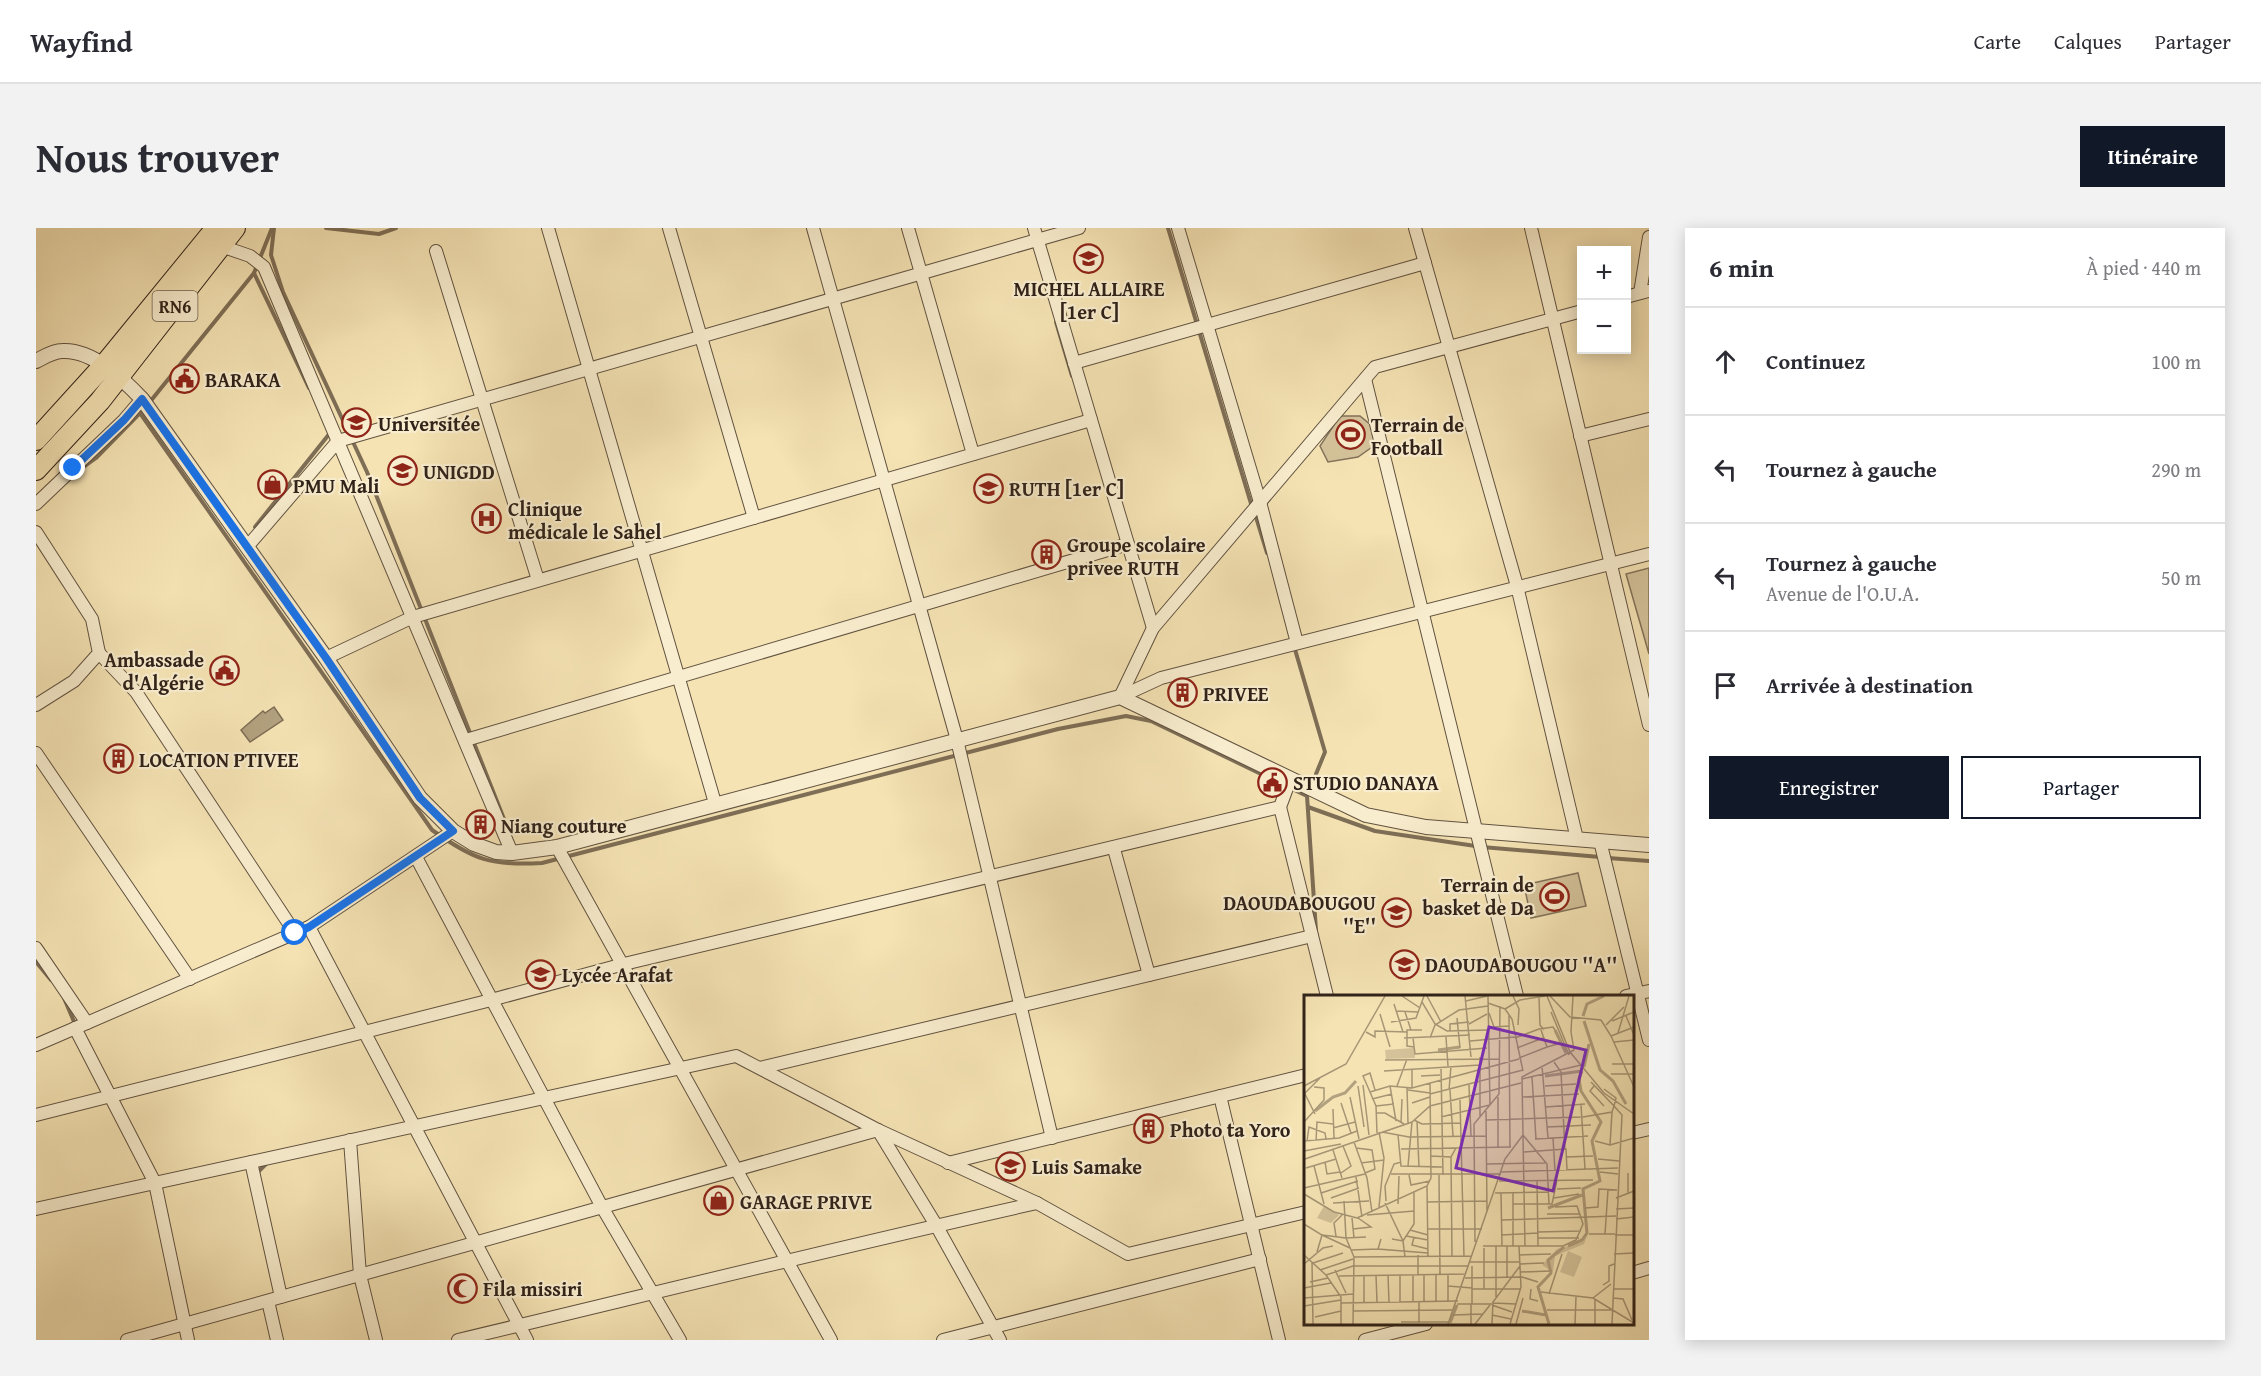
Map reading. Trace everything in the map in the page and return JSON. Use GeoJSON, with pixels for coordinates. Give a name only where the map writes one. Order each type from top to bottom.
{"type":"FeatureCollection","features":[{"type":"Feature","properties":{"kind":"highway","name":"RN6"},"geometry":{"type":"LineString","coordinates":[[36,440],[223,234]]}},
{"type":"Feature","properties":{"kind":"highway","name":"RN6"},"geometry":{"type":"LineString","coordinates":[[36,470],[120,376],[223,234]]}},
{"type":"Feature","properties":{"kind":"street"},"geometry":{"type":"LineString","coordinates":[[548,228],[715,803]]}},
{"type":"Feature","properties":{"kind":"street"},"geometry":{"type":"LineString","coordinates":[[669,228],[754,518]]}},
{"type":"Feature","properties":{"kind":"street"},"geometry":{"type":"LineString","coordinates":[[813,228],[957,740],[1052,1138]]}},
{"type":"Feature","properties":{"kind":"street"},"geometry":{"type":"LineString","coordinates":[[908,228],[974,454]]}},
{"type":"Feature","properties":{"kind":"street"},"geometry":{"type":"LineString","coordinates":[[247,546],[338,441],[920,274],[1036,234],[1079,228]]}},
{"type":"Feature","properties":{"kind":"street"},"geometry":{"type":"LineString","coordinates":[[1178,228],[1260,502],[1297,643]]}},
{"type":"Feature","properties":{"kind":"street"},"geometry":{"type":"LineString","coordinates":[[1415,228],[1516,586],[1577,839]]}},
{"type":"Feature","properties":{"kind":"street"},"geometry":{"type":"LineString","coordinates":[[1531,228],[1649,725]]}},
{"type":"Feature","properties":{"kind":"street"},"geometry":{"type":"LineString","coordinates":[[223,234],[264,267],[512,852]]}},
{"type":"Feature","properties":{"kind":"street"},"geometry":{"type":"LineString","coordinates":[[1036,234],[1153,628]]}},
{"type":"Feature","properties":{"kind":"street"},"geometry":{"type":"LineString","coordinates":[[1645,292],[1649,237]]}},
{"type":"Feature","properties":{"kind":"street"},"geometry":{"type":"LineString","coordinates":[[436,251],[538,580]]}},
{"type":"Feature","properties":{"kind":"street"},"geometry":{"type":"LineString","coordinates":[[1074,363],[1425,263]]}},
{"type":"Feature","properties":{"kind":"street"},"geometry":{"type":"LineString","coordinates":[[1120,697],[1153,628],[1375,367],[1577,312]]}},
{"type":"Feature","properties":{"kind":"street"},"geometry":{"type":"LineString","coordinates":[[36,361],[62,351],[72,351],[104,365],[120,376],[142,399],[326,658],[420,798],[453,831],[474,844],[496,852],[557,847],[715,803],[1120,697],[1161,678],[1649,554]]}},
{"type":"Feature","properties":{"kind":"street"},"geometry":{"type":"LineString","coordinates":[[1365,379],[1517,995]]}},
{"type":"Feature","properties":{"kind":"street"},"geometry":{"type":"LineString","coordinates":[[36,504],[124,420],[142,399]]}},
{"type":"Feature","properties":{"kind":"street"},"geometry":{"type":"LineString","coordinates":[[1581,436],[1649,419]]}},
{"type":"Feature","properties":{"kind":"street"},"geometry":{"type":"LineString","coordinates":[[326,658],[413,617],[1091,420]]}},
{"type":"Feature","properties":{"kind":"street"},"geometry":{"type":"LineString","coordinates":[[36,532],[92,619],[99,653],[136,692],[295,933]]}},
{"type":"Feature","properties":{"kind":"street"},"geometry":{"type":"LineString","coordinates":[[466,740],[1128,544]]}},
{"type":"Feature","properties":{"kind":"street"},"geometry":{"type":"LineString","coordinates":[[36,705],[74,681],[99,653]]}},
{"type":"Feature","properties":{"kind":"street"},"geometry":{"type":"LineString","coordinates":[[1120,697],[1366,815],[1425,827],[1649,844]]}},
{"type":"Feature","properties":{"kind":"street"},"geometry":{"type":"LineString","coordinates":[[36,753],[190,979]]}},
{"type":"Feature","properties":{"kind":"street"},"geometry":{"type":"LineString","coordinates":[[1290,780],[1280,807],[1327,995]]}},
{"type":"Feature","properties":{"kind":"street"},"geometry":{"type":"LineString","coordinates":[[36,1114],[491,1000],[624,964],[1114,849],[1280,807]]}},
{"type":"Feature","properties":{"kind":"street"},"geometry":{"type":"LineString","coordinates":[[36,1045],[309,927],[453,831]]}},
{"type":"Feature","properties":{"kind":"street"},"geometry":{"type":"LineString","coordinates":[[1600,841],[1649,1040]]}},
{"type":"Feature","properties":{"kind":"street"},"geometry":{"type":"LineString","coordinates":[[557,847],[831,1340]]}},
{"type":"Feature","properties":{"kind":"street"},"geometry":{"type":"LineString","coordinates":[[1114,849],[1149,975]]}},
{"type":"Feature","properties":{"kind":"street"},"geometry":{"type":"LineString","coordinates":[[416,857],[602,1207],[655,1293],[680,1340]]}},
{"type":"Feature","properties":{"kind":"street"},"geometry":{"type":"LineString","coordinates":[[309,927],[527,1340]]}},
{"type":"Feature","properties":{"kind":"street"},"geometry":{"type":"LineString","coordinates":[[760,1068],[1312,936]]}},
{"type":"Feature","properties":{"kind":"street"},"geometry":{"type":"LineString","coordinates":[[36,948],[81,1025],[110,1096],[155,1183],[188,1340]]}},
{"type":"Feature","properties":{"kind":"street"},"geometry":{"type":"LineString","coordinates":[[36,1209],[736,1056],[878,1130],[1037,1203],[1128,1254],[1304,1212]]}},
{"type":"Feature","properties":{"kind":"street"},"geometry":{"type":"LineString","coordinates":[[948,1163],[1304,1076]]}},
{"type":"Feature","properties":{"kind":"street"},"geometry":{"type":"LineString","coordinates":[[1220,1096],[1279,1340]]}},
{"type":"Feature","properties":{"kind":"street"},"geometry":{"type":"LineString","coordinates":[[1634,1133],[1649,1129]]}},
{"type":"Feature","properties":{"kind":"street"},"geometry":{"type":"LineString","coordinates":[[128,1340],[878,1130]]}},
{"type":"Feature","properties":{"kind":"street"},"geometry":{"type":"LineString","coordinates":[[878,1130],[936,1225],[1000,1340]]}},
{"type":"Feature","properties":{"kind":"street"},"geometry":{"type":"LineString","coordinates":[[350,1140],[360,1275],[376,1340]]}},
{"type":"Feature","properties":{"kind":"street"},"geometry":{"type":"LineString","coordinates":[[251,1162],[280,1297]]}},
{"type":"Feature","properties":{"kind":"street"},"geometry":{"type":"LineString","coordinates":[[465,1339],[789,1262],[857,1242],[1037,1203]]}},
{"type":"Feature","properties":{"kind":"street"},"geometry":{"type":"LineString","coordinates":[[943,1340],[1260,1259]]}},
{"type":"Feature","properties":{"kind":"street"},"geometry":{"type":"LineString","coordinates":[[1634,1273],[1649,1269]]}},
{"type":"Feature","properties":{"kind":"street"},"geometry":{"type":"LineString","coordinates":[[268,1301],[277,1340]]}},
{"type":"Feature","properties":{"kind":"street"},"geometry":{"type":"LineString","coordinates":[[1365,1340],[1410,1330]]}},
{"type":"Feature","properties":{"kind":"shaded area","name":"Terrain de Football"},"geometry":{"type":"Polygon","coordinates":[[[1340,416],[1360,416],[1372,426],[1375,445],[1358,457],[1328,462],[1320,446],[1340,416]]]}},
{"type":"Feature","properties":{"kind":"shaded area"},"geometry":{"type":"Polygon","coordinates":[[[1649,568],[1649,654],[1626,574],[1649,568]]]}},
{"type":"Feature","properties":{"kind":"shaded area"},"geometry":{"type":"Polygon","coordinates":[[[274,707],[283,720],[250,742],[241,730],[263,711],[265,713],[274,707]]]}},
{"type":"Feature","properties":{"kind":"shaded area","name":"Terrain de basket de Da"},"geometry":{"type":"Polygon","coordinates":[[[1578,873],[1586,906],[1531,918],[1524,885],[1578,873]]]}},
{"type":"Feature","properties":{"kind":"waterway"},"geometry":{"type":"LineString","coordinates":[[272,228],[254,273],[309,388]]}},
{"type":"Feature","properties":{"kind":"waterway"},"geometry":{"type":"LineString","coordinates":[[274,228],[271,255],[283,292],[367,472],[504,819]]}},
{"type":"Feature","properties":{"kind":"waterway"},"geometry":{"type":"LineString","coordinates":[[326,228],[379,234],[396,228]]}},
{"type":"Feature","properties":{"kind":"waterway"},"geometry":{"type":"LineString","coordinates":[[1168,228],[1252,507]]}},
{"type":"Feature","properties":{"kind":"waterway"},"geometry":{"type":"LineString","coordinates":[[149,403],[254,273]]}},
{"type":"Feature","properties":{"kind":"waterway"},"geometry":{"type":"LineString","coordinates":[[1056,322],[1072,376]]}},
{"type":"Feature","properties":{"kind":"waterway"},"geometry":{"type":"LineString","coordinates":[[140,413],[432,830],[472,854],[496,862],[542,863],[1058,729],[1126,716],[1151,721],[1307,796],[1316,931]]}},
{"type":"Feature","properties":{"kind":"waterway"},"geometry":{"type":"LineString","coordinates":[[78,471],[96,458],[140,413]]}},
{"type":"Feature","properties":{"kind":"waterway"},"geometry":{"type":"LineString","coordinates":[[255,527],[330,433]]}},
{"type":"Feature","properties":{"kind":"waterway"},"geometry":{"type":"LineString","coordinates":[[1255,514],[1267,553]]}},
{"type":"Feature","properties":{"kind":"waterway"},"geometry":{"type":"LineString","coordinates":[[1294,646],[1325,752],[1316,774]]}},
{"type":"Feature","properties":{"kind":"waterway"},"geometry":{"type":"LineString","coordinates":[[1308,807],[1375,831],[1482,847],[1600,857]]}},
{"type":"Feature","properties":{"kind":"waterway"},"geometry":{"type":"LineString","coordinates":[[1608,858],[1649,861]]}},
{"type":"Feature","properties":{"kind":"waterway"},"geometry":{"type":"LineString","coordinates":[[36,962],[51,980]]}},
{"type":"Feature","properties":{"kind":"waterway"},"geometry":{"type":"LineString","coordinates":[[64,998],[75,1024]]}},
{"type":"Feature","properties":{"kind":"waterway"},"geometry":{"type":"LineString","coordinates":[[257,1173],[267,1163]]}},
{"type":"Feature","properties":{"kind":"place","name":"MICHEL ALLAIRE [1er C]"},"geometry":{"type":"Point","coordinates":[1089,258]}},
{"type":"Feature","properties":{"kind":"place","name":"BARAKA"},"geometry":{"type":"Point","coordinates":[184,379]}},
{"type":"Feature","properties":{"kind":"place","name":"Universitée"},"geometry":{"type":"Point","coordinates":[357,423]}},
{"type":"Feature","properties":{"kind":"place","name":"Terrain de Football"},"geometry":{"type":"Point","coordinates":[1350,435]}},
{"type":"Feature","properties":{"kind":"place","name":"UNIGDD"},"geometry":{"type":"Point","coordinates":[402,471]}},
{"type":"Feature","properties":{"kind":"place","name":"PMU Mali"},"geometry":{"type":"Point","coordinates":[272,485]}},
{"type":"Feature","properties":{"kind":"place","name":"RUTH [1er C]"},"geometry":{"type":"Point","coordinates":[988,488]}},
{"type":"Feature","properties":{"kind":"place","name":"Clinique médicale le Sahel"},"geometry":{"type":"Point","coordinates":[487,519]}},
{"type":"Feature","properties":{"kind":"place","name":"Groupe scolaire privee RUTH"},"geometry":{"type":"Point","coordinates":[1046,555]}},
{"type":"Feature","properties":{"kind":"place","name":"Ambassade d'Algérie"},"geometry":{"type":"Point","coordinates":[225,671]}},
{"type":"Feature","properties":{"kind":"place","name":"PRIVEE"},"geometry":{"type":"Point","coordinates":[1182,693]}},
{"type":"Feature","properties":{"kind":"place","name":"LOCATION PTIVEE"},"geometry":{"type":"Point","coordinates":[118,759]}},
{"type":"Feature","properties":{"kind":"place","name":"STUDIO DANAYA"},"geometry":{"type":"Point","coordinates":[1272,782]}},
{"type":"Feature","properties":{"kind":"place","name":"Niang couture"},"geometry":{"type":"Point","coordinates":[480,825]}},
{"type":"Feature","properties":{"kind":"place","name":"Terrain de basket de Da"},"geometry":{"type":"Point","coordinates":[1555,896]}},
{"type":"Feature","properties":{"kind":"place","name":"DAOUDABOUGOU ''E''"},"geometry":{"type":"Point","coordinates":[1397,913]}},
{"type":"Feature","properties":{"kind":"place","name":"DAOUDABOUGOU ''A''"},"geometry":{"type":"Point","coordinates":[1404,964]}},
{"type":"Feature","properties":{"kind":"place","name":"Lycée Arafat"},"geometry":{"type":"Point","coordinates":[541,974]}},
{"type":"Feature","properties":{"kind":"place","name":"Photo ta Yoro"},"geometry":{"type":"Point","coordinates":[1149,1129]}},
{"type":"Feature","properties":{"kind":"place","name":"Luis Samake"},"geometry":{"type":"Point","coordinates":[1011,1166]}},
{"type":"Feature","properties":{"kind":"place","name":"GARAGE PRIVE"},"geometry":{"type":"Point","coordinates":[719,1201]}},
{"type":"Feature","properties":{"kind":"place","name":"Fila missiri"},"geometry":{"type":"Point","coordinates":[462,1288]}},
{"type":"Feature","properties":{"kind":"route"},"geometry":{"type":"LineString","coordinates":[[73,468],[124,420],[142,399],[326,658],[420,798],[453,831],[309,927],[295,933]]}}]}
